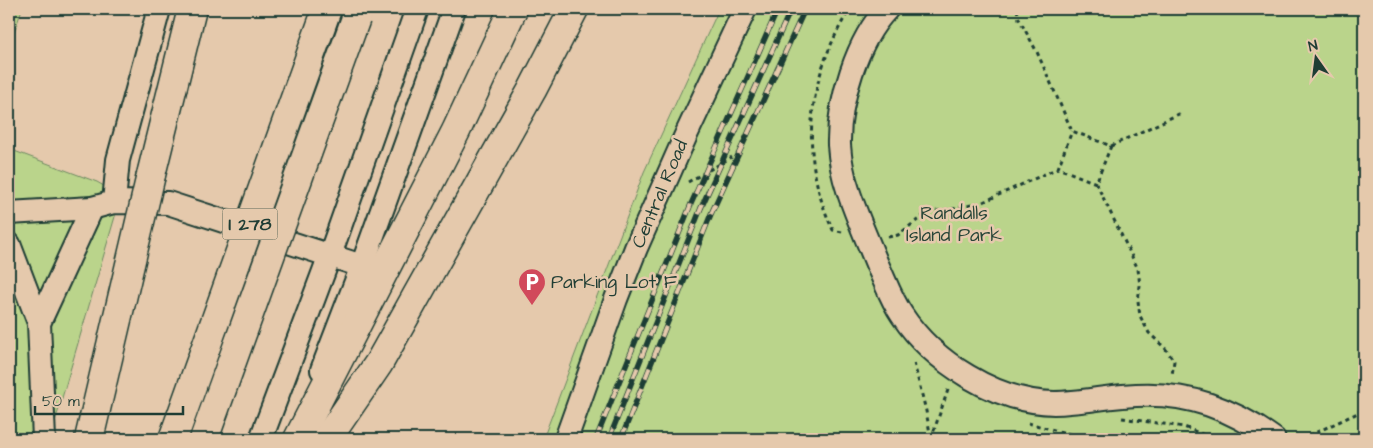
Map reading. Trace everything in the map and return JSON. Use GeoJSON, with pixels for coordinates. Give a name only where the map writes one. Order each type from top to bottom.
{"type":"FeatureCollection","features":[{"type":"Feature","properties":{"kind":"highway"},"geometry":{"type":"LineString","coordinates":[[89,439],[192,9]]}},
{"type":"Feature","properties":{"kind":"highway","name":"I 278"},"geometry":{"type":"LineString","coordinates":[[173,439],[327,9]]}},
{"type":"Feature","properties":{"kind":"highway","name":"I 278"},"geometry":{"type":"LineString","coordinates":[[204,439],[359,9]]}},
{"type":"Feature","properties":{"kind":"highway"},"geometry":{"type":"LineString","coordinates":[[297,439],[456,131],[513,9]]}},
{"type":"Feature","properties":{"kind":"highway"},"geometry":{"type":"LineString","coordinates":[[327,439],[379,363],[532,90],[574,9]]}},
{"type":"Feature","properties":{"kind":"street"},"geometry":{"type":"LineString","coordinates":[[114,202],[118,160],[159,9]]}},
{"type":"Feature","properties":{"kind":"street"},"geometry":{"type":"LineString","coordinates":[[261,439],[330,255],[417,9]]}},
{"type":"Feature","properties":{"kind":"street"},"geometry":{"type":"LineString","coordinates":[[297,439],[362,266],[454,9]]}},
{"type":"Feature","properties":{"kind":"street","name":"Central Road"},"geometry":{"type":"LineString","coordinates":[[566,439],[636,248],[745,9]]}},
{"type":"Feature","properties":{"kind":"street"},"geometry":{"type":"LineString","coordinates":[[887,9],[873,28],[854,66],[843,108],[839,145],[851,200],[892,298],[912,329],[945,361],[983,384],[1009,394],[1034,401],[1051,403],[1089,401],[1137,394],[1188,399],[1228,411],[1274,439]]}},
{"type":"Feature","properties":{"kind":"street"},"geometry":{"type":"LineString","coordinates":[[9,213],[92,208],[114,202],[168,203],[362,266]]}},
{"type":"Feature","properties":{"kind":"street"},"geometry":{"type":"LineString","coordinates":[[38,323],[92,208]]}},
{"type":"Feature","properties":{"kind":"street"},"geometry":{"type":"LineString","coordinates":[[9,244],[38,323],[44,439]]}},
{"type":"Feature","properties":{"kind":"path"},"geometry":{"type":"LineString","coordinates":[[1017,9],[1019,19],[1072,131],[1110,146]]}},
{"type":"Feature","properties":{"kind":"path"},"geometry":{"type":"LineString","coordinates":[[1096,183],[1110,146],[1183,112]]}},
{"type":"Feature","properties":{"kind":"path"},"geometry":{"type":"LineString","coordinates":[[1058,168],[1072,131]]}},
{"type":"Feature","properties":{"kind":"path"},"geometry":{"type":"LineString","coordinates":[[686,183],[732,157]]}},
{"type":"Feature","properties":{"kind":"path"},"geometry":{"type":"LineString","coordinates":[[884,237],[898,236],[928,212],[948,210],[981,202],[1058,168],[1096,183],[1138,270],[1140,316],[1149,333],[1165,348],[1174,361],[1169,396]]}},
{"type":"Feature","properties":{"kind":"path"},"geometry":{"type":"LineString","coordinates":[[912,355],[926,411],[930,439]]}},
{"type":"Feature","properties":{"kind":"path"},"geometry":{"type":"LineString","coordinates":[[1302,439],[1364,410]]}},
{"type":"Feature","properties":{"kind":"path"},"geometry":{"type":"LineString","coordinates":[[1026,422],[1088,439]]}},
{"type":"Feature","properties":{"kind":"green space"},"geometry":{"type":"Polygon","coordinates":[[[9,9],[22,9],[9,47],[9,9]]]}},
{"type":"Feature","properties":{"kind":"green space","name":"Randalls Island Park"},"geometry":{"type":"Polygon","coordinates":[[[719,9],[1364,9],[1364,439],[543,439],[644,172],[719,9]]]}},
{"type":"Feature","properties":{"kind":"green space"},"geometry":{"type":"Polygon","coordinates":[[[9,149],[97,182],[121,196],[50,439],[9,439],[9,149]]]}},
{"type":"Feature","properties":{"kind":"railway"},"geometry":{"type":"LineString","coordinates":[[596,439],[691,204],[778,9]]}},
{"type":"Feature","properties":{"kind":"railway"},"geometry":{"type":"LineString","coordinates":[[609,439],[701,208],[791,9]]}},
{"type":"Feature","properties":{"kind":"railway"},"geometry":{"type":"LineString","coordinates":[[621,439],[711,214],[805,9]]}},
{"type":"Feature","properties":{"kind":"place","name":"Parking Lot F"},"geometry":{"type":"Point","coordinates":[532,306]}}]}
